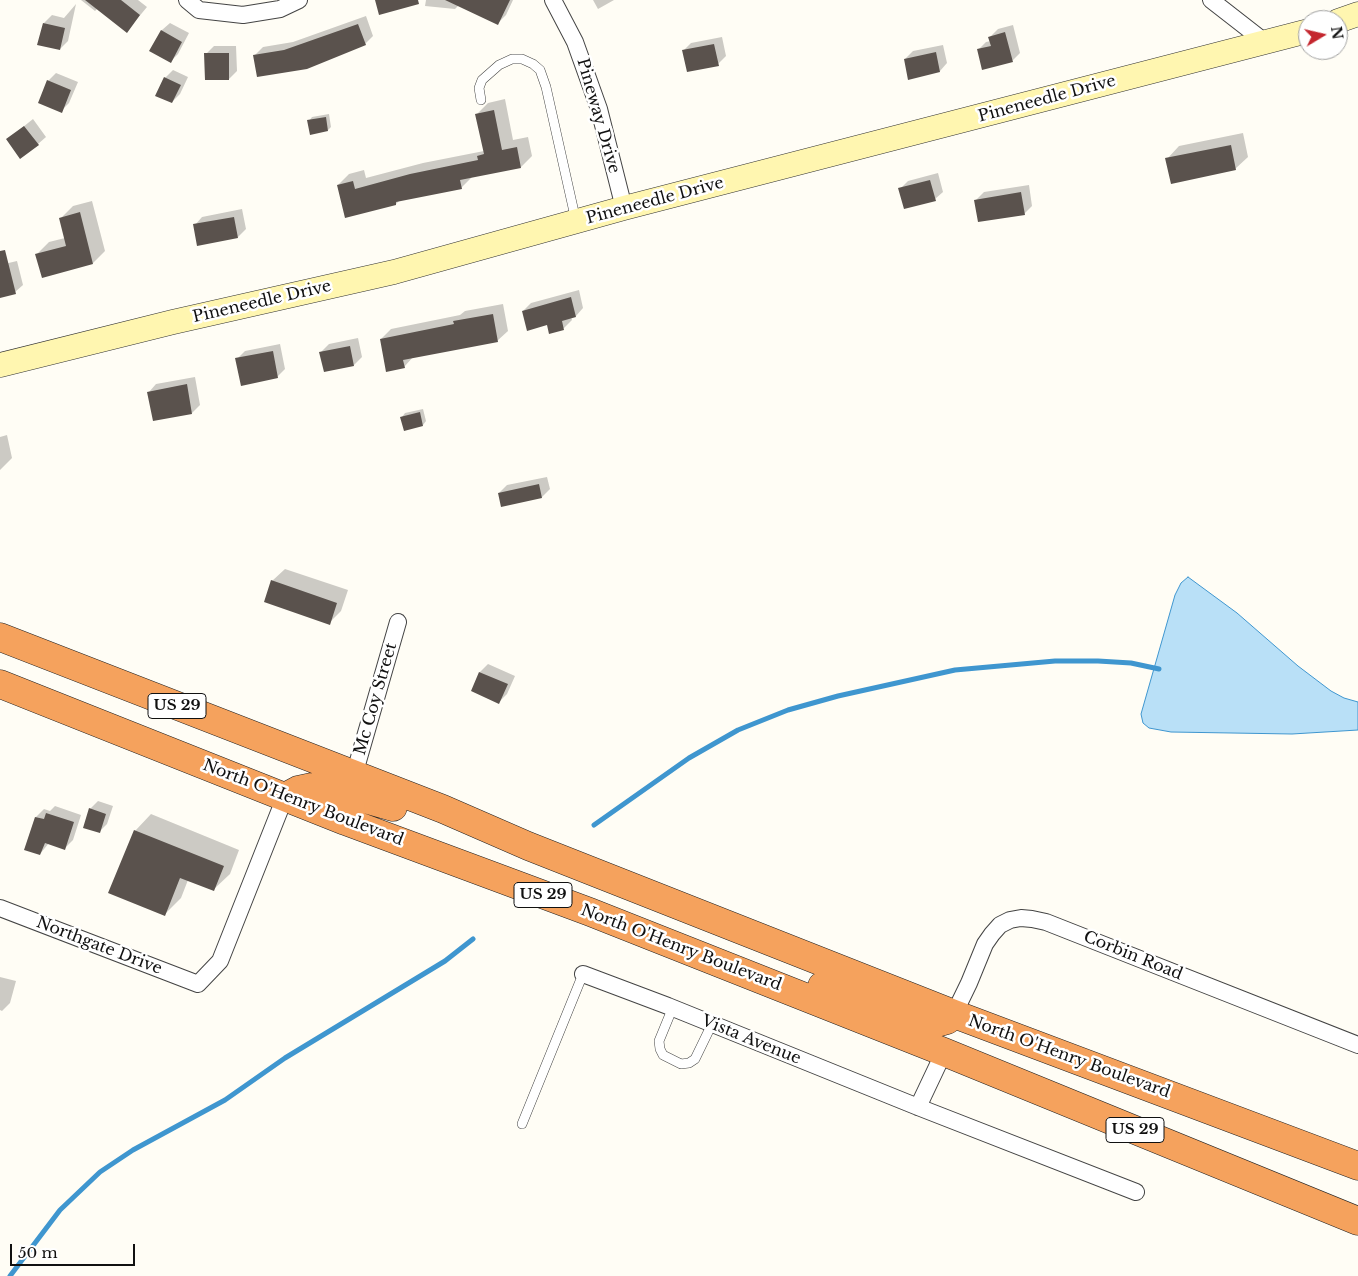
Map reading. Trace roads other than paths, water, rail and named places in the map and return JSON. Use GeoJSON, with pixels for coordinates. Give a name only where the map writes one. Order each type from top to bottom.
{"type":"FeatureCollection","features":[{"type":"Feature","properties":{"kind":"highway","name":"North O'Henry Boulevard"},"geometry":{"type":"LineString","coordinates":[[0,637],[443,809],[528,846],[954,1014],[1358,1166]]}},
{"type":"Feature","properties":{"kind":"highway","name":"North O'Henry Boulevard"},"geometry":{"type":"LineString","coordinates":[[0,684],[285,797],[669,943],[944,1052],[1358,1221]]}},
{"type":"Feature","properties":{"kind":"highway"},"geometry":{"type":"LineString","coordinates":[[285,797],[298,790],[324,787],[528,846]]}},
{"type":"Feature","properties":{"kind":"highway"},"geometry":{"type":"LineString","coordinates":[[669,943],[827,987],[920,1021],[940,1022],[948,1020],[954,1014]]}},
{"type":"Feature","properties":{"kind":"highway"},"geometry":{"type":"LineString","coordinates":[[1276,1135],[1358,1157]]}},
{"type":"Feature","properties":{"kind":"street"},"geometry":{"type":"LineString","coordinates":[[186,0],[199,10],[243,15],[280,9],[300,0]]}},
{"type":"Feature","properties":{"kind":"street","name":"Pineway Drive"},"geometry":{"type":"LineString","coordinates":[[553,0],[575,42],[599,109],[624,208]]}},
{"type":"Feature","properties":{"kind":"street"},"geometry":{"type":"LineString","coordinates":[[1211,0],[1265,42]]}},
{"type":"Feature","properties":{"kind":"street","name":"Pineneedle Drive"},"geometry":{"type":"LineString","coordinates":[[0,365],[172,322],[394,272],[624,208],[1298,34]]}},
{"type":"Feature","properties":{"kind":"street","name":"Mc Coy Street"},"geometry":{"type":"LineString","coordinates":[[354,775],[398,622]]}},
{"type":"Feature","properties":{"kind":"street","name":"Northgate Drive"},"geometry":{"type":"LineString","coordinates":[[0,908],[198,984],[220,961],[285,797]]}},
{"type":"Feature","properties":{"kind":"street","name":"Corbin Road"},"geometry":{"type":"LineString","coordinates":[[954,1014],[985,944],[1000,926],[1010,920],[1021,918],[1046,922],[1358,1045]]}},
{"type":"Feature","properties":{"kind":"street","name":"Vista Avenue"},"geometry":{"type":"LineString","coordinates":[[584,974],[1136,1192]]}},
{"type":"Feature","properties":{"kind":"street"},"geometry":{"type":"LineString","coordinates":[[918,1107],[944,1052]]}},
{"type":"Feature","properties":{"kind":"lane"},"geometry":{"type":"LineString","coordinates":[[481,100],[479,88],[482,80],[499,65],[512,59],[522,58],[540,70],[576,221]]}},
{"type":"Feature","properties":{"kind":"lane"},"geometry":{"type":"LineString","coordinates":[[522,1124],[584,974]]}},
{"type":"Feature","properties":{"kind":"lane"},"geometry":{"type":"LineString","coordinates":[[673,1008],[659,1041],[660,1049],[663,1055],[681,1064],[689,1063],[695,1059],[712,1024]]}},
{"type":"Feature","properties":{"kind":"water"},"geometry":{"type":"Polygon","coordinates":[[[1188,577],[1237,613],[1298,666],[1331,691],[1344,698],[1358,702],[1358,730],[1292,734],[1171,732],[1149,728],[1143,723],[1141,714],[1175,595],[1181,583],[1188,577]]]}},
{"type":"Feature","properties":{"kind":"waterway"},"geometry":{"type":"LineString","coordinates":[[594,825],[689,758],[738,730],[788,710],[838,696],[955,670],[1055,661],[1131,663],[1159,669]]}},
{"type":"Feature","properties":{"kind":"waterway"},"geometry":{"type":"LineString","coordinates":[[10,1276],[60,1210],[100,1172],[133,1150],[225,1100],[285,1058],[445,961],[473,939]]}}]}
